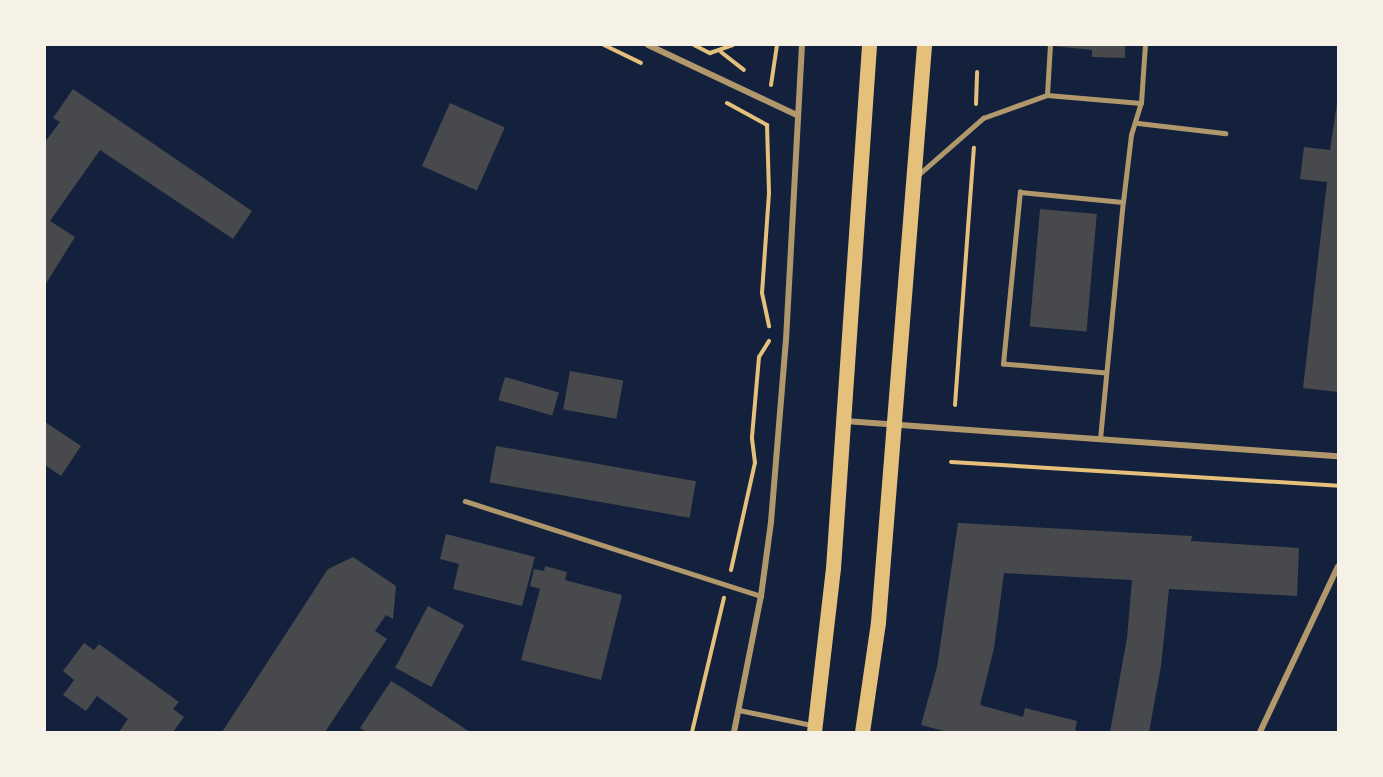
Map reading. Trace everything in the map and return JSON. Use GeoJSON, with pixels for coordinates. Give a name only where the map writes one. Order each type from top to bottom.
{"type":"FeatureCollection","features":[{"type":"Feature","properties":{"kind":"main road"},"geometry":{"type":"LineString","coordinates":[[814,729],[833,568],[869,45]]}},
{"type":"Feature","properties":{"kind":"main road"},"geometry":{"type":"LineString","coordinates":[[862,732],[878,622],[896,425],[924,45]]}},
{"type":"Feature","properties":{"kind":"street"},"geometry":{"type":"LineString","coordinates":[[648,45],[797,115]]}},
{"type":"Feature","properties":{"kind":"street"},"geometry":{"type":"LineString","coordinates":[[734,732],[761,596],[786,340],[802,45]]}},
{"type":"Feature","properties":{"kind":"street"},"geometry":{"type":"LineString","coordinates":[[843,421],[1338,456]]}},
{"type":"Feature","properties":{"kind":"street"},"geometry":{"type":"LineString","coordinates":[[1260,732],[1338,566]]}},
{"type":"Feature","properties":{"kind":"lane"},"geometry":{"type":"LineString","coordinates":[[1047,95],[1050,45]]}},
{"type":"Feature","properties":{"kind":"lane"},"geometry":{"type":"LineString","coordinates":[[1100,439],[1123,202],[1131,135],[1138,123],[1145,45]]}},
{"type":"Feature","properties":{"kind":"lane"},"geometry":{"type":"LineString","coordinates":[[915,178],[983,118],[1047,95],[1140,103]]}},
{"type":"Feature","properties":{"kind":"lane"},"geometry":{"type":"LineString","coordinates":[[1138,123],[1225,133]]}},
{"type":"Feature","properties":{"kind":"lane"},"geometry":{"type":"LineString","coordinates":[[1106,373],[1003,364],[1020,192],[1123,202]]}},
{"type":"Feature","properties":{"kind":"lane"},"geometry":{"type":"LineString","coordinates":[[465,501],[761,596]]}},
{"type":"Feature","properties":{"kind":"lane"},"geometry":{"type":"LineString","coordinates":[[739,710],[814,729]]}},
{"type":"Feature","properties":{"kind":"path"},"geometry":{"type":"LineString","coordinates":[[604,45],[648,66]]}},
{"type":"Feature","properties":{"kind":"path"},"geometry":{"type":"LineString","coordinates":[[694,45],[710,52],[733,45]]}},
{"type":"Feature","properties":{"kind":"path"},"geometry":{"type":"LineString","coordinates":[[772,86],[777,45]]}},
{"type":"Feature","properties":{"kind":"path"},"geometry":{"type":"LineString","coordinates":[[955,405],[976,72]]}},
{"type":"Feature","properties":{"kind":"path"},"geometry":{"type":"LineString","coordinates":[[723,101],[767,125],[769,193],[762,293],[771,338],[759,357],[752,437],[755,464],[729,577]]}},
{"type":"Feature","properties":{"kind":"path"},"geometry":{"type":"LineString","coordinates":[[951,462],[1338,486]]}},
{"type":"Feature","properties":{"kind":"path"},"geometry":{"type":"LineString","coordinates":[[692,732],[727,588]]}},
{"type":"Feature","properties":{"kind":"building"},"geometry":{"type":"Polygon","coordinates":[[[1043,45],[1125,45],[1125,58],[1092,57],[1092,50],[1043,45]]]}},
{"type":"Feature","properties":{"kind":"building"},"geometry":{"type":"Polygon","coordinates":[[[73,89],[252,211],[233,239],[100,150],[50,221],[75,237],[45,285],[45,142],[60,122],[53,118],[73,89]]]}},
{"type":"Feature","properties":{"kind":"building"},"geometry":{"type":"Polygon","coordinates":[[[1338,96],[1338,392],[1303,388],[1327,182],[1300,179],[1304,147],[1330,150],[1338,96]]]}},
{"type":"Feature","properties":{"kind":"building"},"geometry":{"type":"Polygon","coordinates":[[[450,103],[505,127],[477,190],[422,166],[450,103]]]}},
{"type":"Feature","properties":{"kind":"building"},"geometry":{"type":"Polygon","coordinates":[[[1040,209],[1097,214],[1086,332],[1030,327],[1040,209]]]}},
{"type":"Feature","properties":{"kind":"building"},"geometry":{"type":"Polygon","coordinates":[[[570,371],[623,380],[616,419],[563,409],[570,371]]]}},
{"type":"Feature","properties":{"kind":"building"},"geometry":{"type":"Polygon","coordinates":[[[505,377],[559,392],[552,416],[498,400],[505,377]]]}},
{"type":"Feature","properties":{"kind":"building"},"geometry":{"type":"Polygon","coordinates":[[[45,422],[81,446],[61,476],[45,465],[45,422]]]}},
{"type":"Feature","properties":{"kind":"building"},"geometry":{"type":"Polygon","coordinates":[[[496,446],[696,481],[689,518],[490,482],[496,446]]]}},
{"type":"Feature","properties":{"kind":"building"},"geometry":{"type":"Polygon","coordinates":[[[958,523],[1192,536],[1191,541],[1299,548],[1297,596],[1169,589],[1161,666],[1149,732],[1110,732],[1127,638],[1132,580],[1004,573],[994,648],[980,705],[1023,717],[1025,708],[1077,721],[1075,730],[1081,732],[948,732],[921,725],[937,667],[958,523]]]}},
{"type":"Feature","properties":{"kind":"building"},"geometry":{"type":"Polygon","coordinates":[[[446,534],[535,557],[522,606],[453,589],[459,564],[440,559],[446,534]]]}},
{"type":"Feature","properties":{"kind":"building"},"geometry":{"type":"Polygon","coordinates":[[[353,557],[396,586],[393,619],[386,615],[375,631],[387,639],[325,732],[222,732],[328,569],[353,557]]]}},
{"type":"Feature","properties":{"kind":"building"},"geometry":{"type":"Polygon","coordinates":[[[545,566],[567,572],[565,580],[622,595],[601,680],[521,660],[540,589],[530,586],[534,569],[544,571],[545,566]]]}},
{"type":"Feature","properties":{"kind":"building"},"geometry":{"type":"Polygon","coordinates":[[[428,606],[464,625],[431,687],[395,668],[428,606]]]}},
{"type":"Feature","properties":{"kind":"building"},"geometry":{"type":"Polygon","coordinates":[[[84,643],[94,650],[99,644],[179,702],[173,709],[184,717],[173,732],[119,732],[128,719],[97,696],[86,711],[63,695],[74,680],[63,671],[84,643]]]}},
{"type":"Feature","properties":{"kind":"building"},"geometry":{"type":"Polygon","coordinates":[[[391,681],[470,732],[366,732],[360,728],[391,681]]]}}]}
